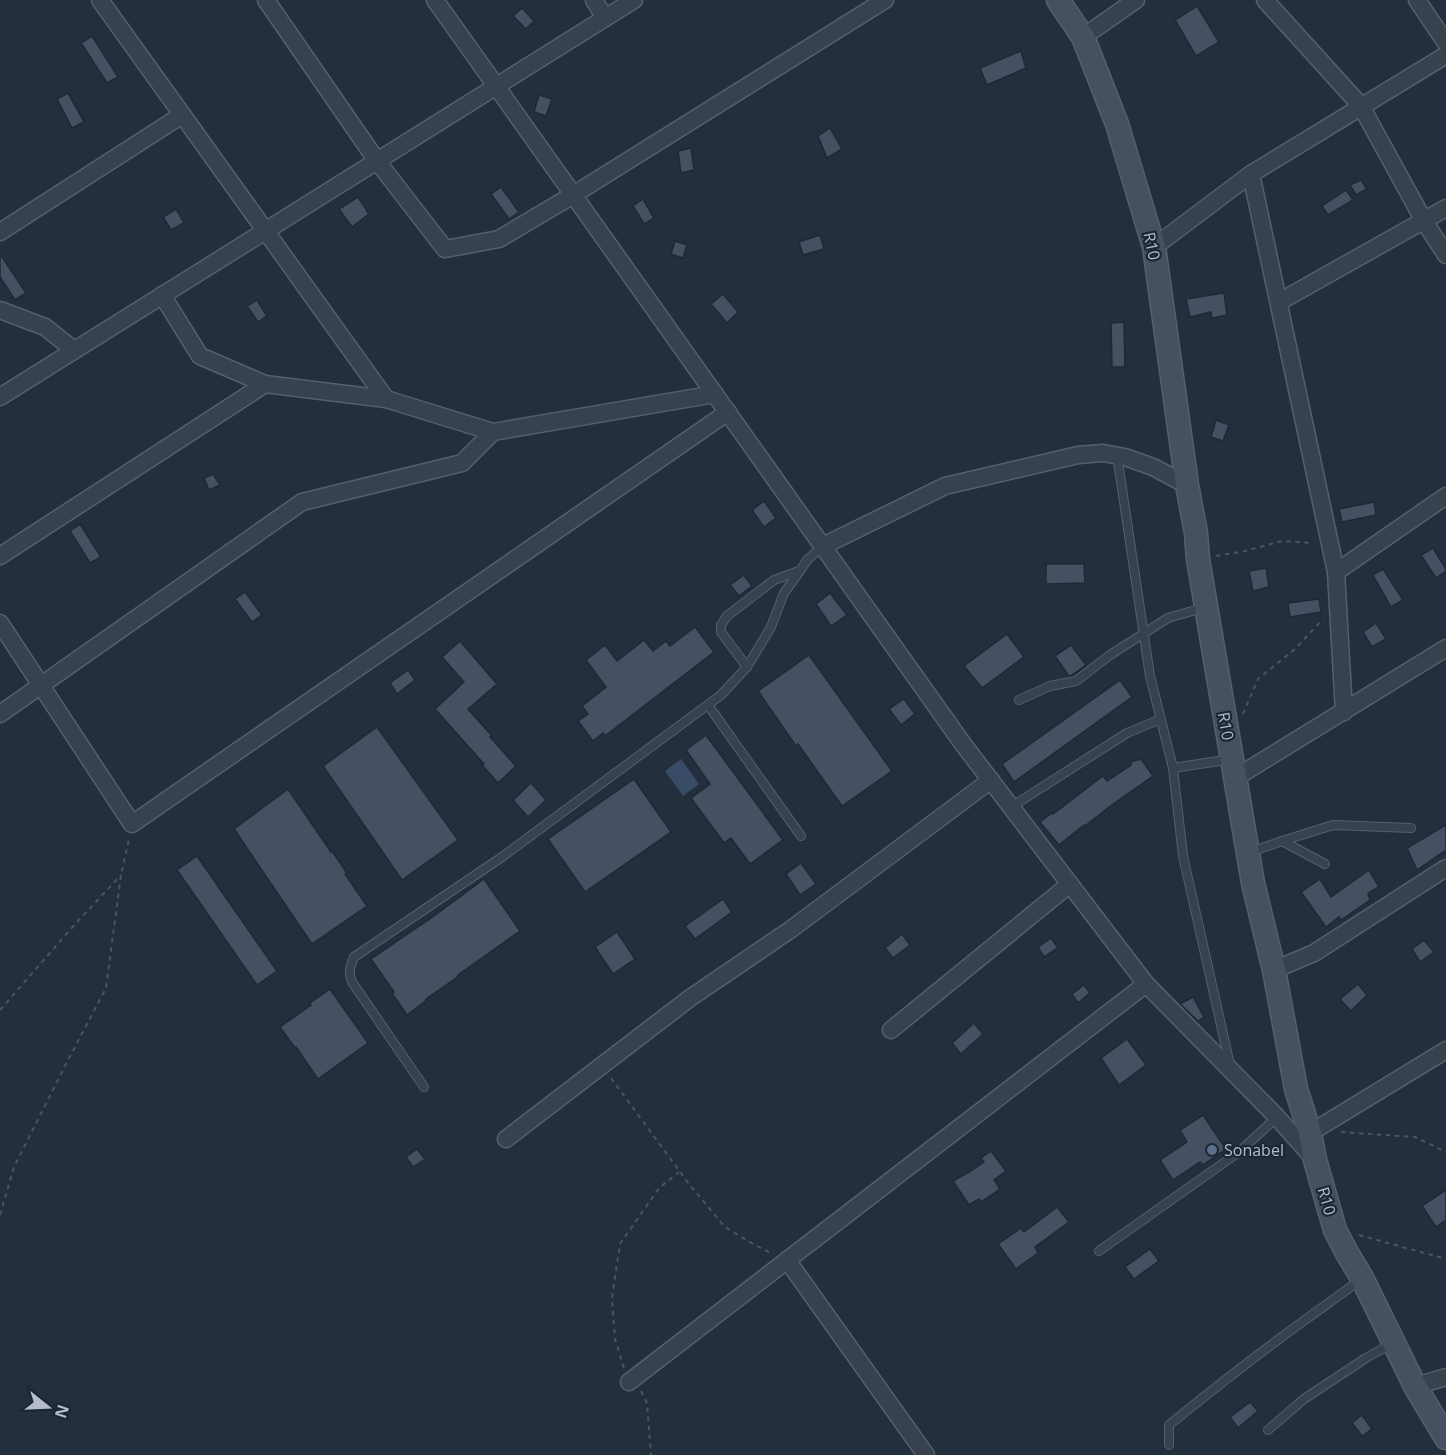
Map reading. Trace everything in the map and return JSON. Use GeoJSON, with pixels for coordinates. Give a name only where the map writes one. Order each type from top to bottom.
{"type":"FeatureCollection","features":[{"type":"Feature","properties":{"kind":"main road","name":"R10"},"geometry":{"type":"LineString","coordinates":[[1058,0],[1083,37],[1117,124],[1154,247],[1198,560],[1253,883],[1274,970],[1296,1089],[1310,1133],[1315,1160],[1335,1230],[1362,1278],[1415,1386],[1446,1438]]}},
{"type":"Feature","properties":{"kind":"street"},"geometry":{"type":"LineString","coordinates":[[100,0],[386,399]]}},
{"type":"Feature","properties":{"kind":"street"},"geometry":{"type":"LineString","coordinates":[[266,0],[377,160],[445,249],[499,239],[885,0]]}},
{"type":"Feature","properties":{"kind":"street"},"geometry":{"type":"LineString","coordinates":[[435,0],[963,744],[1146,984],[1315,1160]]}},
{"type":"Feature","properties":{"kind":"street"},"geometry":{"type":"LineString","coordinates":[[594,0],[605,18]]}},
{"type":"Feature","properties":{"kind":"street"},"geometry":{"type":"LineString","coordinates":[[0,397],[634,0]]}},
{"type":"Feature","properties":{"kind":"street"},"geometry":{"type":"LineString","coordinates":[[1083,37],[1136,0]]}},
{"type":"Feature","properties":{"kind":"street"},"geometry":{"type":"LineString","coordinates":[[1265,0],[1361,106],[1424,221],[1446,255]]}},
{"type":"Feature","properties":{"kind":"street"},"geometry":{"type":"LineString","coordinates":[[1418,0],[1446,43]]}},
{"type":"Feature","properties":{"kind":"street"},"geometry":{"type":"LineString","coordinates":[[1154,247],[1251,174],[1446,55]]}},
{"type":"Feature","properties":{"kind":"street"},"geometry":{"type":"LineString","coordinates":[[0,232],[182,115]]}},
{"type":"Feature","properties":{"kind":"street"},"geometry":{"type":"LineString","coordinates":[[1251,174],[1336,572],[1344,712]]}},
{"type":"Feature","properties":{"kind":"street"},"geometry":{"type":"LineString","coordinates":[[1279,302],[1446,208]]}},
{"type":"Feature","properties":{"kind":"street"},"geometry":{"type":"LineString","coordinates":[[162,295],[200,356],[265,384],[386,399],[493,432],[715,394]]}},
{"type":"Feature","properties":{"kind":"street"},"geometry":{"type":"LineString","coordinates":[[0,310],[45,327],[74,350]]}},
{"type":"Feature","properties":{"kind":"street"},"geometry":{"type":"LineString","coordinates":[[0,556],[265,384]]}},
{"type":"Feature","properties":{"kind":"street"},"geometry":{"type":"LineString","coordinates":[[0,623],[132,824],[728,412]]}},
{"type":"Feature","properties":{"kind":"street"},"geometry":{"type":"LineString","coordinates":[[0,714],[302,502],[462,463],[493,432]]}},
{"type":"Feature","properties":{"kind":"street"},"geometry":{"type":"LineString","coordinates":[[823,546],[945,486],[1078,455],[1103,453],[1125,457],[1153,467],[1187,485]]}},
{"type":"Feature","properties":{"kind":"street"},"geometry":{"type":"LineString","coordinates":[[1336,572],[1446,496]]}},
{"type":"Feature","properties":{"kind":"street"},"geometry":{"type":"LineString","coordinates":[[1232,760],[1344,712],[1446,648]]}},
{"type":"Feature","properties":{"kind":"street"},"geometry":{"type":"LineString","coordinates":[[506,1139],[690,998],[790,930],[991,780]]}},
{"type":"Feature","properties":{"kind":"street"},"geometry":{"type":"LineString","coordinates":[[1274,970],[1314,953],[1446,868]]}},
{"type":"Feature","properties":{"kind":"street"},"geometry":{"type":"LineString","coordinates":[[891,1030],[1070,884]]}},
{"type":"Feature","properties":{"kind":"street"},"geometry":{"type":"LineString","coordinates":[[632,1380],[1146,984]]}},
{"type":"Feature","properties":{"kind":"street"},"geometry":{"type":"LineString","coordinates":[[1310,1133],[1446,1050]]}},
{"type":"Feature","properties":{"kind":"street"},"geometry":{"type":"LineString","coordinates":[[787,1260],[926,1455]]}},
{"type":"Feature","properties":{"kind":"street"},"geometry":{"type":"LineString","coordinates":[[1415,1386],[1446,1377]]}},
{"type":"Feature","properties":{"kind":"lane"},"geometry":{"type":"LineString","coordinates":[[1117,455],[1150,676],[1173,768],[1183,856],[1231,1072]]}},
{"type":"Feature","properties":{"kind":"lane"},"geometry":{"type":"LineString","coordinates":[[424,1087],[352,982],[349,974],[354,957],[502,857],[721,695],[747,667],[771,627],[784,593],[807,560],[823,546]]}},
{"type":"Feature","properties":{"kind":"lane"},"geometry":{"type":"LineString","coordinates":[[747,667],[721,632],[721,625],[727,616],[774,580],[800,571]]}},
{"type":"Feature","properties":{"kind":"lane"},"geometry":{"type":"LineString","coordinates":[[1019,700],[1050,686],[1076,681],[1110,655],[1168,618],[1206,607]]}},
{"type":"Feature","properties":{"kind":"lane"},"geometry":{"type":"LineString","coordinates":[[708,705],[801,836]]}},
{"type":"Feature","properties":{"kind":"lane"},"geometry":{"type":"LineString","coordinates":[[1011,807],[1127,733],[1161,719]]}},
{"type":"Feature","properties":{"kind":"lane"},"geometry":{"type":"LineString","coordinates":[[1173,768],[1232,760]]}},
{"type":"Feature","properties":{"kind":"lane"},"geometry":{"type":"LineString","coordinates":[[1248,854],[1333,825],[1411,828]]}},
{"type":"Feature","properties":{"kind":"lane"},"geometry":{"type":"LineString","coordinates":[[1282,841],[1325,864]]}},
{"type":"Feature","properties":{"kind":"lane"},"geometry":{"type":"LineString","coordinates":[[1099,1251],[1239,1152],[1276,1117]]}},
{"type":"Feature","properties":{"kind":"lane"},"geometry":{"type":"LineString","coordinates":[[1169,1445],[1169,1425],[1362,1278]]}},
{"type":"Feature","properties":{"kind":"lane"},"geometry":{"type":"LineString","coordinates":[[1268,1430],[1304,1399],[1366,1358],[1394,1343]]}},
{"type":"Feature","properties":{"kind":"path"},"geometry":{"type":"LineString","coordinates":[[1198,560],[1282,541],[1330,544]]}},
{"type":"Feature","properties":{"kind":"path"},"geometry":{"type":"LineString","coordinates":[[1232,760],[1258,679],[1295,649],[1327,615]]}},
{"type":"Feature","properties":{"kind":"path"},"geometry":{"type":"LineString","coordinates":[[0,1215],[14,1167],[106,988],[121,875],[132,824]]}},
{"type":"Feature","properties":{"kind":"path"},"geometry":{"type":"LineString","coordinates":[[0,1010],[121,875]]}},
{"type":"Feature","properties":{"kind":"path"},"geometry":{"type":"LineString","coordinates":[[601,1066],[725,1227],[753,1244],[787,1260]]}},
{"type":"Feature","properties":{"kind":"path"},"geometry":{"type":"LineString","coordinates":[[1340,1132],[1415,1137],[1446,1152]]}},
{"type":"Feature","properties":{"kind":"path"},"geometry":{"type":"LineString","coordinates":[[651,1455],[647,1403],[632,1380],[615,1339],[612,1298],[620,1244],[659,1188],[680,1171]]}},
{"type":"Feature","properties":{"kind":"path"},"geometry":{"type":"LineString","coordinates":[[1335,1230],[1446,1259]]}},
{"type":"Feature","properties":{"kind":"water"},"geometry":{"type":"Polygon","coordinates":[[[681,759],[699,784],[683,796],[665,771],[681,759]]]}},
{"type":"Feature","properties":{"kind":"building"},"geometry":{"type":"Polygon","coordinates":[[[1197,6],[1219,42],[1196,56],[1175,20],[1197,6]]]}},
{"type":"Feature","properties":{"kind":"building"},"geometry":{"type":"Polygon","coordinates":[[[522,8],[534,21],[526,29],[513,16],[522,8]]]}},
{"type":"Feature","properties":{"kind":"building"},"geometry":{"type":"Polygon","coordinates":[[[92,36],[118,77],[107,83],[81,43],[92,36]]]}},
{"type":"Feature","properties":{"kind":"building"},"geometry":{"type":"Polygon","coordinates":[[[1021,51],[1026,68],[987,85],[980,68],[1021,51]]]}},
{"type":"Feature","properties":{"kind":"building"},"geometry":{"type":"Polygon","coordinates":[[[68,93],[84,122],[72,128],[57,99],[68,93]]]}},
{"type":"Feature","properties":{"kind":"building"},"geometry":{"type":"Polygon","coordinates":[[[539,95],[552,99],[546,116],[534,112],[539,95]]]}},
{"type":"Feature","properties":{"kind":"building"},"geometry":{"type":"Polygon","coordinates":[[[830,128],[842,149],[827,158],[818,136],[830,128]]]}},
{"type":"Feature","properties":{"kind":"building"},"geometry":{"type":"Polygon","coordinates":[[[691,148],[694,170],[681,173],[678,151],[691,148]]]}},
{"type":"Feature","properties":{"kind":"building"},"geometry":{"type":"Polygon","coordinates":[[[1361,180],[1367,189],[1356,195],[1350,185],[1361,180]]]}},
{"type":"Feature","properties":{"kind":"building"},"geometry":{"type":"Polygon","coordinates":[[[501,187],[519,212],[509,219],[491,194],[501,187]]]}},
{"type":"Feature","properties":{"kind":"building"},"geometry":{"type":"Polygon","coordinates":[[[1346,190],[1353,200],[1328,215],[1322,206],[1346,190]]]}},
{"type":"Feature","properties":{"kind":"building"},"geometry":{"type":"Polygon","coordinates":[[[358,197],[369,214],[352,227],[339,209],[358,197]]]}},
{"type":"Feature","properties":{"kind":"building"},"geometry":{"type":"Polygon","coordinates":[[[643,199],[654,218],[644,224],[633,206],[643,199]]]}},
{"type":"Feature","properties":{"kind":"building"},"geometry":{"type":"Polygon","coordinates":[[[176,209],[184,223],[171,230],[163,217],[176,209]]]}},
{"type":"Feature","properties":{"kind":"building"},"geometry":{"type":"Polygon","coordinates":[[[820,235],[824,249],[803,255],[799,242],[820,235]]]}},
{"type":"Feature","properties":{"kind":"building"},"geometry":{"type":"Polygon","coordinates":[[[675,241],[687,245],[683,258],[671,254],[675,241]]]}},
{"type":"Feature","properties":{"kind":"building"},"geometry":{"type":"Polygon","coordinates":[[[0,254],[26,293],[15,300],[0,277],[0,254]]]}},
{"type":"Feature","properties":{"kind":"building"},"geometry":{"type":"Polygon","coordinates":[[[1224,293],[1227,315],[1212,318],[1211,312],[1190,317],[1186,299],[1224,293]]]}},
{"type":"Feature","properties":{"kind":"building"},"geometry":{"type":"Polygon","coordinates":[[[723,294],[738,312],[727,323],[711,304],[723,294]]]}},
{"type":"Feature","properties":{"kind":"building"},"geometry":{"type":"Polygon","coordinates":[[[257,300],[267,316],[258,322],[247,306],[257,300]]]}},
{"type":"Feature","properties":{"kind":"building"},"geometry":{"type":"Polygon","coordinates":[[[1124,322],[1125,367],[1112,367],[1111,323],[1124,322]]]}},
{"type":"Feature","properties":{"kind":"building"},"geometry":{"type":"Polygon","coordinates":[[[1216,420],[1229,425],[1223,441],[1211,437],[1216,420]]]}},
{"type":"Feature","properties":{"kind":"building"},"geometry":{"type":"Polygon","coordinates":[[[213,474],[220,485],[209,490],[204,478],[213,474]]]}},
{"type":"Feature","properties":{"kind":"building"},"geometry":{"type":"Polygon","coordinates":[[[764,501],[776,518],[764,527],[752,510],[764,501]]]}},
{"type":"Feature","properties":{"kind":"building"},"geometry":{"type":"Polygon","coordinates":[[[1374,502],[1376,515],[1342,522],[1339,509],[1374,502]]]}},
{"type":"Feature","properties":{"kind":"building"},"geometry":{"type":"Polygon","coordinates":[[[80,524],[101,557],[90,563],[70,531],[80,524]]]}},
{"type":"Feature","properties":{"kind":"building"},"geometry":{"type":"Polygon","coordinates":[[[1433,548],[1446,569],[1436,578],[1421,555],[1433,548]]]}},
{"type":"Feature","properties":{"kind":"building"},"geometry":{"type":"Polygon","coordinates":[[[1046,564],[1084,564],[1085,583],[1046,584],[1046,564]]]}},
{"type":"Feature","properties":{"kind":"building"},"geometry":{"type":"Polygon","coordinates":[[[1266,568],[1269,587],[1253,591],[1249,571],[1266,568]]]}},
{"type":"Feature","properties":{"kind":"building"},"geometry":{"type":"Polygon","coordinates":[[[1383,569],[1403,600],[1391,607],[1373,575],[1383,569]]]}},
{"type":"Feature","properties":{"kind":"building"},"geometry":{"type":"Polygon","coordinates":[[[744,575],[752,586],[739,596],[730,585],[744,575]]]}},
{"type":"Feature","properties":{"kind":"building"},"geometry":{"type":"Polygon","coordinates":[[[245,592],[262,615],[252,622],[235,599],[245,592]]]}},
{"type":"Feature","properties":{"kind":"building"},"geometry":{"type":"Polygon","coordinates":[[[830,593],[847,615],[831,626],[816,604],[830,593]]]}},
{"type":"Feature","properties":{"kind":"building"},"geometry":{"type":"Polygon","coordinates":[[[1319,599],[1321,612],[1290,617],[1288,603],[1319,599]]]}},
{"type":"Feature","properties":{"kind":"building"},"geometry":{"type":"Polygon","coordinates":[[[1376,623],[1386,639],[1372,647],[1363,632],[1376,623]]]}},
{"type":"Feature","properties":{"kind":"building"},"geometry":{"type":"Polygon","coordinates":[[[695,627],[714,652],[605,736],[603,733],[593,741],[578,721],[588,714],[582,706],[606,687],[586,660],[605,645],[617,661],[644,640],[653,651],[666,641],[670,646],[695,627]]]}},
{"type":"Feature","properties":{"kind":"building"},"geometry":{"type":"Polygon","coordinates":[[[1007,634],[1024,657],[982,688],[964,666],[1007,634]]]}},
{"type":"Feature","properties":{"kind":"building"},"geometry":{"type":"Polygon","coordinates":[[[460,641],[497,684],[468,709],[516,766],[498,783],[435,709],[464,682],[442,657],[460,641]]]}},
{"type":"Feature","properties":{"kind":"building"},"geometry":{"type":"Polygon","coordinates":[[[1071,645],[1086,665],[1069,676],[1055,656],[1071,645]]]}},
{"type":"Feature","properties":{"kind":"building"},"geometry":{"type":"Polygon","coordinates":[[[809,655],[892,771],[842,806],[758,691],[809,655]]]}},
{"type":"Feature","properties":{"kind":"building"},"geometry":{"type":"Polygon","coordinates":[[[408,670],[415,680],[397,694],[390,683],[408,670]]]}},
{"type":"Feature","properties":{"kind":"building"},"geometry":{"type":"Polygon","coordinates":[[[1120,680],[1132,697],[1014,782],[1002,764],[1120,680]]]}},
{"type":"Feature","properties":{"kind":"building"},"geometry":{"type":"Polygon","coordinates":[[[904,699],[915,714],[901,725],[889,709],[904,699]]]}},
{"type":"Feature","properties":{"kind":"building"},"geometry":{"type":"Polygon","coordinates":[[[377,727],[458,840],[402,880],[323,766],[377,727]]]}},
{"type":"Feature","properties":{"kind":"building"},"geometry":{"type":"Polygon","coordinates":[[[706,735],[783,840],[750,864],[731,838],[724,843],[691,798],[710,784],[686,750],[706,735]]]}},
{"type":"Feature","properties":{"kind":"building"},"geometry":{"type":"Polygon","coordinates":[[[1141,759],[1153,776],[1059,845],[1040,822],[1103,776],[1107,781],[1131,765],[1131,762],[1141,759]]]}},
{"type":"Feature","properties":{"kind":"building"},"geometry":{"type":"Polygon","coordinates":[[[634,779],[671,832],[585,892],[548,839],[634,779]]]}},
{"type":"Feature","properties":{"kind":"building"},"geometry":{"type":"Polygon","coordinates":[[[531,783],[546,800],[528,817],[513,800],[531,783]]]}},
{"type":"Feature","properties":{"kind":"building"},"geometry":{"type":"Polygon","coordinates":[[[288,789],[347,873],[345,874],[367,906],[312,944],[234,829],[288,789]]]}},
{"type":"Feature","properties":{"kind":"building"},"geometry":{"type":"Polygon","coordinates":[[[1446,825],[1446,850],[1417,870],[1407,848],[1446,825]]]}},
{"type":"Feature","properties":{"kind":"building"},"geometry":{"type":"Polygon","coordinates":[[[197,856],[277,971],[257,985],[177,870],[197,856]]]}},
{"type":"Feature","properties":{"kind":"building"},"geometry":{"type":"Polygon","coordinates":[[[801,863],[816,884],[800,895],[786,874],[801,863]]]}},
{"type":"Feature","properties":{"kind":"building"},"geometry":{"type":"Polygon","coordinates":[[[1369,870],[1379,887],[1368,893],[1370,900],[1341,920],[1339,917],[1326,927],[1301,892],[1320,879],[1331,897],[1369,870]]]}},
{"type":"Feature","properties":{"kind":"building"},"geometry":{"type":"Polygon","coordinates":[[[484,879],[520,931],[407,1015],[371,959],[484,879]]]}},
{"type":"Feature","properties":{"kind":"building"},"geometry":{"type":"Polygon","coordinates":[[[723,899],[732,912],[695,939],[685,926],[723,899]]]}},
{"type":"Feature","properties":{"kind":"building"},"geometry":{"type":"Polygon","coordinates":[[[617,932],[635,959],[613,974],[595,947],[617,932]]]}},
{"type":"Feature","properties":{"kind":"building"},"geometry":{"type":"Polygon","coordinates":[[[902,934],[910,945],[893,958],[885,948],[902,934]]]}},
{"type":"Feature","properties":{"kind":"building"},"geometry":{"type":"Polygon","coordinates":[[[1051,938],[1058,948],[1044,957],[1038,947],[1051,938]]]}},
{"type":"Feature","properties":{"kind":"building"},"geometry":{"type":"Polygon","coordinates":[[[1424,940],[1434,952],[1420,962],[1412,949],[1424,940]]]}},
{"type":"Feature","properties":{"kind":"building"},"geometry":{"type":"Polygon","coordinates":[[[1358,984],[1367,995],[1351,1011],[1340,999],[1358,984]]]}},
{"type":"Feature","properties":{"kind":"building"},"geometry":{"type":"Polygon","coordinates":[[[1084,985],[1090,993],[1078,1003],[1072,994],[1084,985]]]}},
{"type":"Feature","properties":{"kind":"building"},"geometry":{"type":"Polygon","coordinates":[[[330,989],[368,1043],[318,1079],[280,1027],[330,989]]]}},
{"type":"Feature","properties":{"kind":"building"},"geometry":{"type":"Polygon","coordinates":[[[1193,997],[1204,1017],[1198,1021],[1180,1004],[1193,997]]]}},
{"type":"Feature","properties":{"kind":"building"},"geometry":{"type":"Polygon","coordinates":[[[974,1023],[983,1034],[961,1054],[952,1043],[974,1023]]]}},
{"type":"Feature","properties":{"kind":"building"},"geometry":{"type":"Polygon","coordinates":[[[1127,1039],[1146,1065],[1119,1085],[1101,1058],[1127,1039]]]}},
{"type":"Feature","properties":{"kind":"building"},"geometry":{"type":"Polygon","coordinates":[[[1203,1115],[1226,1149],[1203,1165],[1200,1162],[1173,1180],[1160,1160],[1187,1142],[1180,1130],[1203,1115]]]}},
{"type":"Feature","properties":{"kind":"building"},"geometry":{"type":"Polygon","coordinates":[[[417,1149],[425,1159],[413,1167],[406,1157],[417,1149]]]}},
{"type":"Feature","properties":{"kind":"building"},"geometry":{"type":"Polygon","coordinates":[[[991,1151],[1006,1171],[994,1180],[1000,1189],[981,1202],[979,1199],[969,1205],[953,1181],[984,1162],[981,1158],[991,1151]]]}},
{"type":"Feature","properties":{"kind":"building"},"geometry":{"type":"Polygon","coordinates":[[[1446,1190],[1446,1220],[1436,1227],[1422,1206],[1446,1190]]]}},
{"type":"Feature","properties":{"kind":"building"},"geometry":{"type":"Polygon","coordinates":[[[1057,1207],[1069,1222],[1035,1247],[1038,1253],[1016,1269],[998,1244],[1021,1228],[1024,1232],[1057,1207]]]}},
{"type":"Feature","properties":{"kind":"building"},"geometry":{"type":"Polygon","coordinates":[[[1150,1249],[1159,1261],[1134,1279],[1125,1267],[1150,1249]]]}},
{"type":"Feature","properties":{"kind":"building"},"geometry":{"type":"Polygon","coordinates":[[[1250,1402],[1258,1411],[1238,1428],[1230,1417],[1250,1402]]]}},
{"type":"Feature","properties":{"kind":"building"},"geometry":{"type":"Polygon","coordinates":[[[1362,1415],[1372,1429],[1362,1436],[1352,1423],[1362,1415]]]}},
{"type":"Feature","properties":{"kind":"place","name":"Sonabel"},"geometry":{"type":"Point","coordinates":[1212,1150]}}]}
